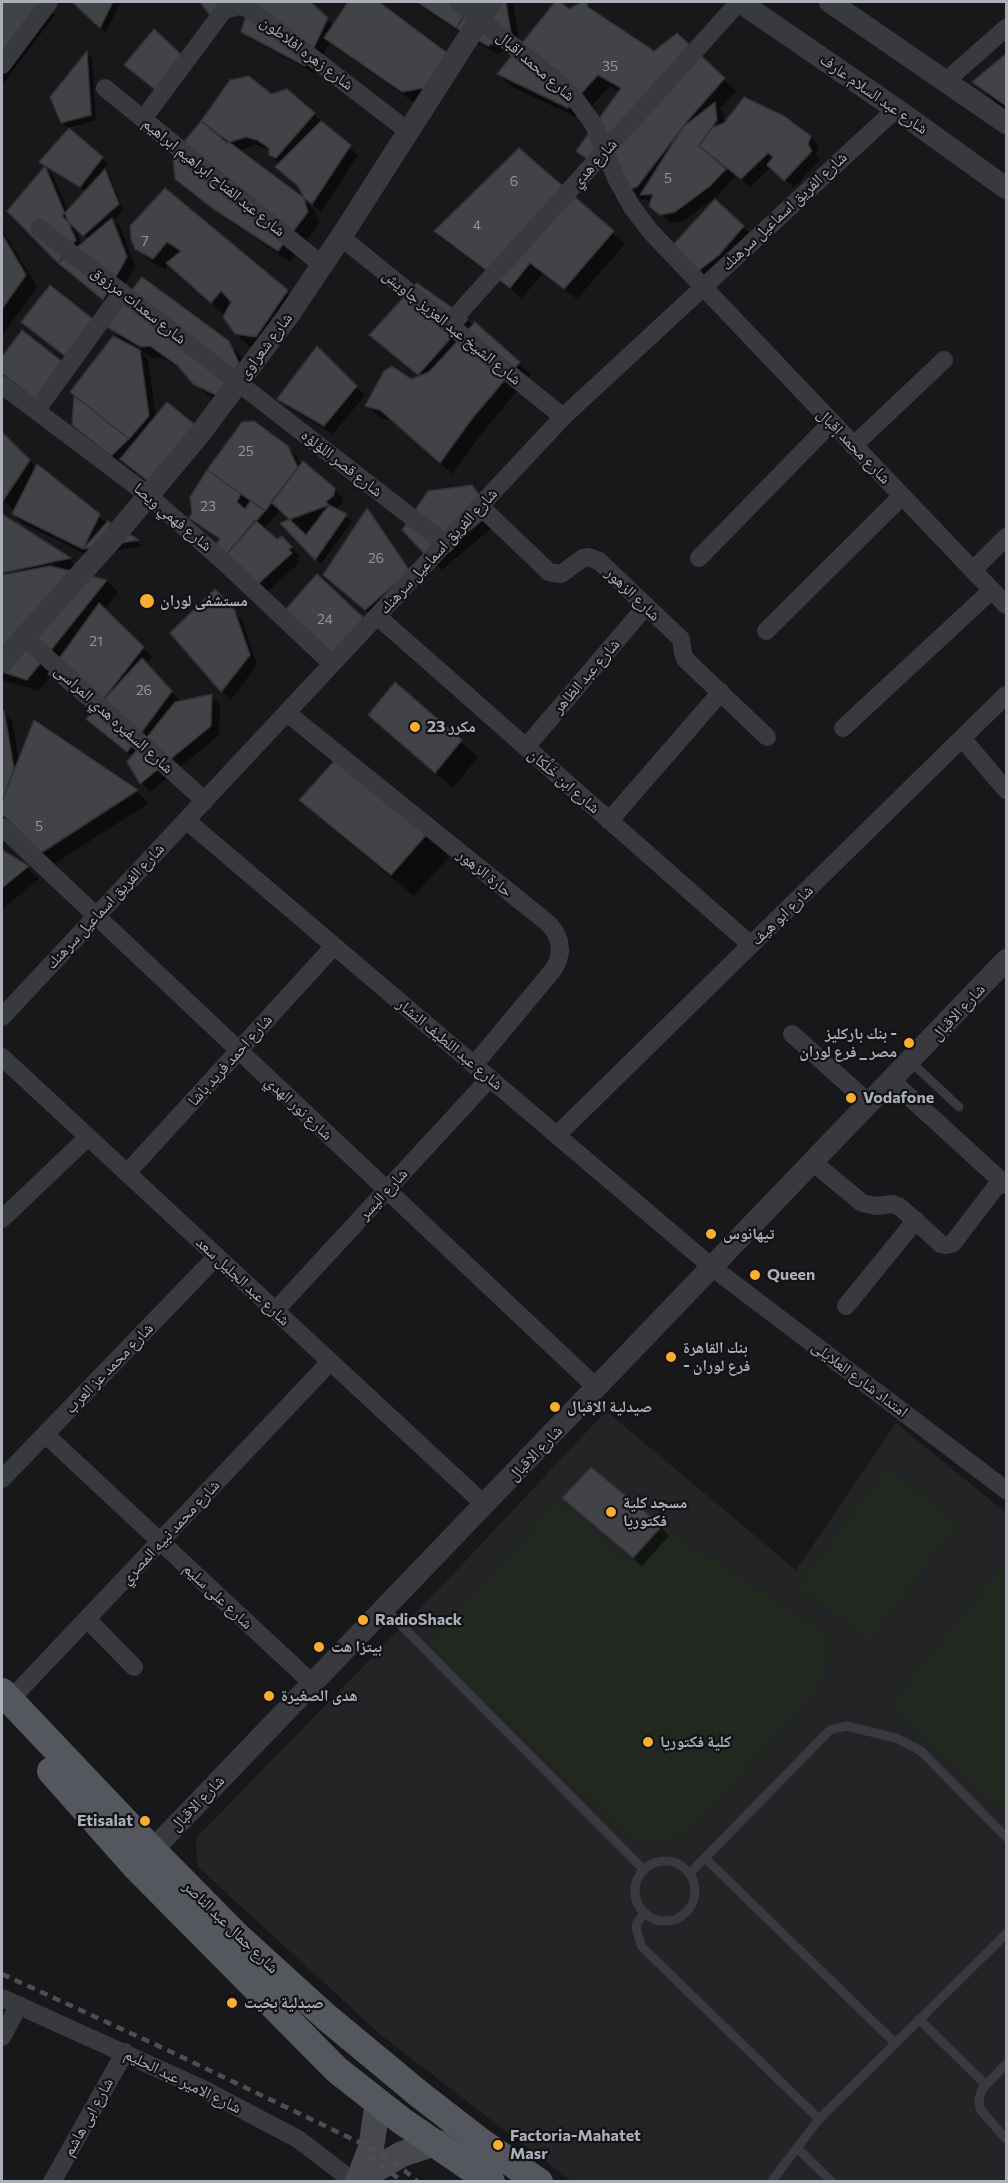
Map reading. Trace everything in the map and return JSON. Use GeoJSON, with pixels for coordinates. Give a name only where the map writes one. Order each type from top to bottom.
{"type":"FeatureCollection","features":[{"type":"Feature","properties":{"kind":"main road","name":"شارع جمال عبد الناصر"},"geometry":{"type":"LineString","coordinates":[[4,1703],[337,2070],[433,2144],[491,2181]]}},
{"type":"Feature","properties":{"kind":"main road","name":"شارع جمال عبد الناصر"},"geometry":{"type":"LineString","coordinates":[[144,1858],[395,2074],[481,2142],[539,2181]]}},
{"type":"Feature","properties":{"kind":"main road"},"geometry":{"type":"LineString","coordinates":[[357,2181],[371,2148],[378,2102],[395,2074]]}},
{"type":"Feature","properties":{"kind":"main road"},"geometry":{"type":"LineString","coordinates":[[357,2181],[402,2154],[433,2144],[481,2142]]}},
{"type":"Feature","properties":{"kind":"street"},"geometry":{"type":"LineString","coordinates":[[2,65],[49,2]]}},
{"type":"Feature","properties":{"kind":"street","name":"شارع محمد اقبال"},"geometry":{"type":"LineString","coordinates":[[458,2],[486,10],[576,100],[594,125],[617,180],[632,207],[651,232],[702,287]]}},
{"type":"Feature","properties":{"kind":"street","name":"شارع عبد السلام عارف"},"geometry":{"type":"LineString","coordinates":[[739,2],[896,109],[1006,188]]}},
{"type":"Feature","properties":{"kind":"street","name":"شارع هدي"},"geometry":{"type":"LineString","coordinates":[[449,324],[739,2]]}},
{"type":"Feature","properties":{"kind":"street"},"geometry":{"type":"LineString","coordinates":[[830,2],[1006,123]]}},
{"type":"Feature","properties":{"kind":"street","name":"شارع زهره افلاطون"},"geometry":{"type":"LineString","coordinates":[[143,119],[224,10],[239,6],[249,9],[408,130]]}},
{"type":"Feature","properties":{"kind":"street","name":"شارع شعراوى"},"geometry":{"type":"LineString","coordinates":[[2,662],[112,539],[199,435],[288,316],[486,10]]}},
{"type":"Feature","properties":{"kind":"street"},"geometry":{"type":"LineString","coordinates":[[946,80],[1006,28]]}},
{"type":"Feature","properties":{"kind":"street","name":"شارع عبد الفتاح ابراهيم ابراهيم"},"geometry":{"type":"LineString","coordinates":[[105,88],[322,266]]}},
{"type":"Feature","properties":{"kind":"street","name":"شارع الفريق اسماعيل سرهنك"},"geometry":{"type":"LineString","coordinates":[[2,1017],[563,417],[896,109]]}},
{"type":"Feature","properties":{"kind":"street","name":"شارع سعدات مرزوق"},"geometry":{"type":"LineString","coordinates":[[39,228],[238,382]]}},
{"type":"Feature","properties":{"kind":"street","name":"شارع الشيخ عبد العزيز جاويش"},"geometry":{"type":"LineString","coordinates":[[341,237],[563,417]]}},
{"type":"Feature","properties":{"kind":"street","name":"شارع محمد إقبال"},"geometry":{"type":"LineString","coordinates":[[702,287],[1006,605]]}},
{"type":"Feature","properties":{"kind":"street"},"geometry":{"type":"LineString","coordinates":[[36,411],[122,292]]}},
{"type":"Feature","properties":{"kind":"street"},"geometry":{"type":"LineString","coordinates":[[853,446],[944,360]]}},
{"type":"Feature","properties":{"kind":"street","name":"شارع قصر اللؤلؤه"},"geometry":{"type":"LineString","coordinates":[[238,382],[446,544]]}},
{"type":"Feature","properties":{"kind":"street","name":"شارع فهمي ويصا"},"geometry":{"type":"LineString","coordinates":[[2,385],[148,495],[224,562],[332,664]]}},
{"type":"Feature","properties":{"kind":"street"},"geometry":{"type":"LineString","coordinates":[[699,558],[831,423]]}},
{"type":"Feature","properties":{"kind":"street"},"geometry":{"type":"LineString","coordinates":[[766,631],[902,496]]}},
{"type":"Feature","properties":{"kind":"street","name":"شارع الزهور"},"geometry":{"type":"LineString","coordinates":[[480,506],[549,572],[561,574],[583,558],[594,558],[681,639],[682,653],[686,658],[767,737]]}},
{"type":"Feature","properties":{"kind":"street"},"geometry":{"type":"LineString","coordinates":[[973,570],[1006,537]]}},
{"type":"Feature","properties":{"kind":"street"},"geometry":{"type":"LineString","coordinates":[[843,728],[992,590]]}},
{"type":"Feature","properties":{"kind":"street","name":"شارع عبد الظاهر"},"geometry":{"type":"LineString","coordinates":[[526,747],[646,606]]}},
{"type":"Feature","properties":{"kind":"street","name":"شارع ابن خَلِّكان"},"geometry":{"type":"LineString","coordinates":[[377,616],[751,945]]}},
{"type":"Feature","properties":{"kind":"street","name":"شارع السفيره هدي المراسى"},"geometry":{"type":"LineString","coordinates":[[24,637],[204,801]]}},
{"type":"Feature","properties":{"kind":"street"},"geometry":{"type":"LineString","coordinates":[[609,820],[721,692]]}},
{"type":"Feature","properties":{"kind":"street","name":"شارع ابو هيف"},"geometry":{"type":"LineString","coordinates":[[557,1136],[1006,694]]}},
{"type":"Feature","properties":{"kind":"street","name":"حارة الزهور"},"geometry":{"type":"LineString","coordinates":[[287,713],[549,924],[555,932],[560,951],[553,970],[474,1065]]}},
{"type":"Feature","properties":{"kind":"street"},"geometry":{"type":"LineString","coordinates":[[962,738],[1006,790]]}},
{"type":"Feature","properties":{"kind":"street","name":"شارع عبد اللطيف النشار"},"geometry":{"type":"LineString","coordinates":[[186,820],[713,1268]]}},
{"type":"Feature","properties":{"kind":"street","name":"شارع نور الهدي"},"geometry":{"type":"LineString","coordinates":[[2,827],[597,1388]]}},
{"type":"Feature","properties":{"kind":"street","name":"شارع احمد فريد باشا"},"geometry":{"type":"LineString","coordinates":[[127,1173],[334,946]]}},
{"type":"Feature","properties":{"kind":"street","name":"شارع الاقبال"},"geometry":{"type":"LineString","coordinates":[[144,1858],[1006,962]]}},
{"type":"Feature","properties":{"kind":"street"},"geometry":{"type":"LineString","coordinates":[[792,1034],[870,1104]]}},
{"type":"Feature","properties":{"kind":"street","name":"شارع عبد الجليل سعد"},"geometry":{"type":"LineString","coordinates":[[2,1057],[485,1505]]}},
{"type":"Feature","properties":{"kind":"street","name":"شارع اليسر"},"geometry":{"type":"LineString","coordinates":[[275,1311],[490,1078]]}},
{"type":"Feature","properties":{"kind":"street"},"geometry":{"type":"LineString","coordinates":[[814,1163],[862,1203],[876,1206],[892,1204],[900,1207],[941,1244],[953,1243],[1004,1183],[892,1082]]}},
{"type":"Feature","properties":{"kind":"street"},"geometry":{"type":"LineString","coordinates":[[2,1219],[88,1137]]}},
{"type":"Feature","properties":{"kind":"street"},"geometry":{"type":"LineString","coordinates":[[846,1306],[916,1220]]}},
{"type":"Feature","properties":{"kind":"street","name":"شارع محمد عز العرب"},"geometry":{"type":"LineString","coordinates":[[2,1479],[217,1256]]}},
{"type":"Feature","properties":{"kind":"street","name":"امتداد شارع العلايلى"},"geometry":{"type":"LineString","coordinates":[[713,1268],[1006,1490]]}},
{"type":"Feature","properties":{"kind":"street","name":"شارع محمد نبيه المصري"},"geometry":{"type":"LineString","coordinates":[[4,1703],[87,1619],[330,1362]]}},
{"type":"Feature","properties":{"kind":"street","name":"شارع على سليم"},"geometry":{"type":"LineString","coordinates":[[45,1434],[313,1684]]}},
{"type":"Feature","properties":{"kind":"street"},"geometry":{"type":"LineString","coordinates":[[87,1619],[134,1666]]}},
{"type":"Feature","properties":{"kind":"street","name":"شارع الامير عبد الحليم"},"geometry":{"type":"LineString","coordinates":[[2,1998],[203,2089],[298,2139],[357,2181]]}},
{"type":"Feature","properties":{"kind":"street"},"geometry":{"type":"LineString","coordinates":[[2,2037],[19,2005]]}},
{"type":"Feature","properties":{"kind":"street","name":"شارع ابى هاشم"},"geometry":{"type":"LineString","coordinates":[[52,2181],[125,2052]]}},
{"type":"Feature","properties":{"kind":"lane"},"geometry":{"type":"LineString","coordinates":[[911,1062],[959,1107]]}},
{"type":"Feature","properties":{"kind":"lane"},"geometry":{"type":"LineString","coordinates":[[385,1609],[644,1870]]}},
{"type":"Feature","properties":{"kind":"lane"},"geometry":{"type":"LineString","coordinates":[[690,1874],[830,1730],[846,1726],[896,1738],[921,1751],[1006,1837]]}},
{"type":"Feature","properties":{"kind":"lane"},"geometry":{"type":"LineString","coordinates":[[705,1858],[895,2043]]}},
{"type":"Feature","properties":{"kind":"lane"},"geometry":{"type":"LineString","coordinates":[[659,1861],[676,1863],[690,1874],[695,1887],[694,1902],[685,1914],[672,1921],[657,1920],[644,1913],[636,1900],[636,1884],[644,1870],[659,1861]]}},
{"type":"Feature","properties":{"kind":"lane"},"geometry":{"type":"LineString","coordinates":[[644,1913],[636,1928],[642,1947],[819,2119]]}},
{"type":"Feature","properties":{"kind":"lane"},"geometry":{"type":"LineString","coordinates":[[771,2181],[819,2119],[1006,1934]]}},
{"type":"Feature","properties":{"kind":"lane"},"geometry":{"type":"LineString","coordinates":[[920,2019],[986,2085]]}},
{"type":"Feature","properties":{"kind":"lane"},"geometry":{"type":"LineString","coordinates":[[1006,2064],[986,2085],[979,2099],[980,2109],[1006,2139]]}},
{"type":"Feature","properties":{"kind":"lane"},"geometry":{"type":"LineString","coordinates":[[797,2148],[832,2181]]}},
{"type":"Feature","properties":{"kind":"shaded area","name":"كلية فكتوريا"},"geometry":{"type":"Polygon","coordinates":[[[606,1411],[796,1570],[896,1423],[1006,1513],[1006,2181],[571,2181],[382,2036],[197,1866],[196,1838],[454,1573],[606,1411]]]}},
{"type":"Feature","properties":{"kind":"shaded area"},"geometry":{"type":"Polygon","coordinates":[[[886,1467],[959,1522],[870,1642],[796,1587],[886,1467]]]}},
{"type":"Feature","properties":{"kind":"shaded area"},"geometry":{"type":"Polygon","coordinates":[[[558,1501],[633,1565],[666,1528],[831,1636],[822,1685],[684,1838],[632,1842],[428,1642],[558,1501]]]}},
{"type":"Feature","properties":{"kind":"shaded area"},"geometry":{"type":"Polygon","coordinates":[[[1006,1561],[1006,1816],[888,1706],[1006,1561]]]}},
{"type":"Feature","properties":{"kind":"building"},"geometry":{"type":"Polygon","coordinates":[[[2,2],[43,2],[2,59],[2,2]]]}},
{"type":"Feature","properties":{"kind":"building"},"geometry":{"type":"Polygon","coordinates":[[[72,2],[113,2],[100,28],[72,2]]]}},
{"type":"Feature","properties":{"kind":"building"},"geometry":{"type":"Polygon","coordinates":[[[200,2],[226,2],[212,18],[200,2]]]}},
{"type":"Feature","properties":{"kind":"building"},"geometry":{"type":"Polygon","coordinates":[[[250,2],[311,2],[328,18],[305,66],[241,32],[250,2]]]}},
{"type":"Feature","properties":{"kind":"building"},"geometry":{"type":"Polygon","coordinates":[[[348,2],[379,2],[450,55],[429,87],[402,92],[324,38],[348,2]]]}},
{"type":"Feature","properties":{"kind":"building"},"geometry":{"type":"Polygon","coordinates":[[[417,2],[471,2],[456,28],[417,2]]]}},
{"type":"Feature","properties":{"kind":"building"},"geometry":{"type":"Polygon","coordinates":[[[475,2],[506,2],[511,33],[488,46],[456,28],[475,2]]]}},
{"type":"Feature","properties":{"kind":"building"},"geometry":{"type":"Polygon","coordinates":[[[555,2],[561,2],[569,9],[582,2],[587,2],[588,7],[654,51],[677,33],[725,78],[689,119],[637,187],[629,189],[576,151],[621,88],[598,75],[568,108],[497,74],[555,2]]]}},
{"type":"Feature","properties":{"kind":"building"},"geometry":{"type":"Polygon","coordinates":[[[154,29],[184,57],[158,92],[124,65],[154,29]]]}},
{"type":"Feature","properties":{"kind":"building"},"geometry":{"type":"Polygon","coordinates":[[[87,51],[91,115],[61,123],[50,97],[87,51]]]}},
{"type":"Feature","properties":{"kind":"building"},"geometry":{"type":"Polygon","coordinates":[[[1006,54],[1006,106],[972,82],[1006,54]]]}},
{"type":"Feature","properties":{"kind":"building"},"geometry":{"type":"Polygon","coordinates":[[[249,76],[271,94],[287,89],[315,113],[276,158],[269,155],[269,148],[257,140],[246,137],[227,143],[201,121],[230,80],[249,76]]]}},
{"type":"Feature","properties":{"kind":"building"},"geometry":{"type":"Polygon","coordinates":[[[744,97],[784,116],[811,136],[808,144],[812,151],[784,181],[767,165],[773,157],[768,153],[741,179],[699,146],[713,127],[724,123],[744,97]]]}},
{"type":"Feature","properties":{"kind":"building"},"geometry":{"type":"Polygon","coordinates":[[[715,102],[717,120],[699,146],[726,169],[710,186],[675,212],[660,215],[649,206],[653,194],[640,195],[683,127],[715,102]]]}},
{"type":"Feature","properties":{"kind":"building"},"geometry":{"type":"Polygon","coordinates":[[[201,121],[304,198],[308,212],[278,251],[212,208],[175,179],[173,155],[201,121]]]}},
{"type":"Feature","properties":{"kind":"building"},"geometry":{"type":"Polygon","coordinates":[[[321,121],[351,145],[312,204],[304,198],[298,186],[275,167],[321,121]]]}},
{"type":"Feature","properties":{"kind":"building"},"geometry":{"type":"Polygon","coordinates":[[[69,128],[103,157],[80,187],[39,162],[69,128]]]}},
{"type":"Feature","properties":{"kind":"building"},"geometry":{"type":"Polygon","coordinates":[[[519,148],[614,231],[564,289],[530,263],[510,288],[434,231],[519,148]]]}},
{"type":"Feature","properties":{"kind":"building"},"geometry":{"type":"Polygon","coordinates":[[[45,166],[76,240],[58,263],[7,211],[45,166]]]}},
{"type":"Feature","properties":{"kind":"building"},"geometry":{"type":"Polygon","coordinates":[[[105,169],[119,204],[83,236],[62,216],[105,169]]]}},
{"type":"Feature","properties":{"kind":"building"},"geometry":{"type":"Polygon","coordinates":[[[165,188],[288,290],[256,337],[235,334],[223,317],[231,302],[221,291],[211,303],[166,263],[181,251],[167,242],[153,259],[135,249],[130,226],[165,188]]]}},
{"type":"Feature","properties":{"kind":"building"},"geometry":{"type":"Polygon","coordinates":[[[715,199],[744,226],[719,255],[696,273],[673,245],[715,199]]]}},
{"type":"Feature","properties":{"kind":"building"},"geometry":{"type":"Polygon","coordinates":[[[112,218],[127,257],[103,300],[58,263],[112,218]]]}},
{"type":"Feature","properties":{"kind":"building"},"geometry":{"type":"Polygon","coordinates":[[[2,234],[26,275],[2,309],[2,234]]]}},
{"type":"Feature","properties":{"kind":"building"},"geometry":{"type":"Polygon","coordinates":[[[142,277],[229,341],[239,363],[216,395],[193,384],[178,366],[150,346],[141,347],[107,327],[123,301],[142,277]]]}},
{"type":"Feature","properties":{"kind":"building"},"geometry":{"type":"Polygon","coordinates":[[[417,283],[468,319],[418,375],[369,335],[417,283]]]}},
{"type":"Feature","properties":{"kind":"building"},"geometry":{"type":"Polygon","coordinates":[[[50,285],[93,319],[65,356],[21,322],[50,285]]]}},
{"type":"Feature","properties":{"kind":"building"},"geometry":{"type":"Polygon","coordinates":[[[475,322],[520,362],[471,420],[440,463],[380,410],[365,406],[384,371],[392,366],[411,379],[429,372],[475,322]]]}},
{"type":"Feature","properties":{"kind":"building"},"geometry":{"type":"Polygon","coordinates":[[[22,330],[65,364],[37,401],[2,373],[2,357],[22,330]]]}},
{"type":"Feature","properties":{"kind":"building"},"geometry":{"type":"Polygon","coordinates":[[[113,336],[140,350],[149,416],[129,439],[70,392],[113,336]]]}},
{"type":"Feature","properties":{"kind":"building"},"geometry":{"type":"Polygon","coordinates":[[[317,346],[357,386],[324,426],[277,399],[317,346]]]}},
{"type":"Feature","properties":{"kind":"building"},"geometry":{"type":"Polygon","coordinates":[[[74,395],[129,439],[111,456],[72,425],[74,395]]]}},
{"type":"Feature","properties":{"kind":"building"},"geometry":{"type":"Polygon","coordinates":[[[167,402],[199,428],[153,485],[120,459],[167,402]]]}},
{"type":"Feature","properties":{"kind":"building"},"geometry":{"type":"Polygon","coordinates":[[[254,421],[288,446],[298,468],[265,511],[207,470],[242,422],[254,421]]]}},
{"type":"Feature","properties":{"kind":"building"},"geometry":{"type":"Polygon","coordinates":[[[2,432],[30,460],[3,501],[2,500],[2,432]]]}},
{"type":"Feature","properties":{"kind":"building"},"geometry":{"type":"Polygon","coordinates":[[[303,461],[335,488],[334,495],[326,502],[329,505],[306,535],[271,502],[303,461]]]}},
{"type":"Feature","properties":{"kind":"building"},"geometry":{"type":"Polygon","coordinates":[[[37,464],[100,514],[83,549],[12,514],[37,464]]]}},
{"type":"Feature","properties":{"kind":"building"},"geometry":{"type":"Polygon","coordinates":[[[207,470],[241,494],[237,502],[245,509],[251,500],[265,511],[226,555],[216,544],[220,539],[189,518],[192,513],[190,497],[207,470]]]}},
{"type":"Feature","properties":{"kind":"building"},"geometry":{"type":"Polygon","coordinates":[[[472,485],[492,512],[432,562],[402,530],[428,491],[472,485]]]}},
{"type":"Feature","properties":{"kind":"building"},"geometry":{"type":"Polygon","coordinates":[[[329,505],[347,514],[315,560],[280,523],[329,505]]]}},
{"type":"Feature","properties":{"kind":"building"},"geometry":{"type":"Polygon","coordinates":[[[367,508],[410,571],[365,610],[323,575],[367,508]]]}},
{"type":"Feature","properties":{"kind":"building"},"geometry":{"type":"Polygon","coordinates":[[[2,514],[71,558],[2,573],[2,514]]]}},
{"type":"Feature","properties":{"kind":"building"},"geometry":{"type":"Polygon","coordinates":[[[255,520],[277,539],[282,536],[292,547],[289,550],[292,553],[257,585],[226,555],[255,520]]]}},
{"type":"Feature","properties":{"kind":"building"},"geometry":{"type":"Polygon","coordinates":[[[108,521],[139,540],[83,549],[108,521]]]}},
{"type":"Feature","properties":{"kind":"building"},"geometry":{"type":"Polygon","coordinates":[[[50,566],[107,580],[27,680],[2,672],[2,575],[50,566]]]}},
{"type":"Feature","properties":{"kind":"building"},"geometry":{"type":"Polygon","coordinates":[[[317,574],[368,622],[333,657],[284,611],[317,574]]]}},
{"type":"Feature","properties":{"kind":"building"},"geometry":{"type":"Polygon","coordinates":[[[215,589],[234,609],[250,655],[221,692],[170,633],[215,589]]]}},
{"type":"Feature","properties":{"kind":"building"},"geometry":{"type":"Polygon","coordinates":[[[99,603],[144,647],[93,712],[48,674],[99,603]]]}},
{"type":"Feature","properties":{"kind":"building"},"geometry":{"type":"Polygon","coordinates":[[[142,658],[172,691],[127,752],[86,719],[142,658]]]}},
{"type":"Feature","properties":{"kind":"building","name":"23 مكرر"},"geometry":{"type":"Polygon","coordinates":[[[395,682],[462,740],[435,773],[368,715],[395,682]]]}},
{"type":"Feature","properties":{"kind":"building"},"geometry":{"type":"Polygon","coordinates":[[[212,694],[211,726],[140,784],[127,762],[175,702],[212,694]]]}},
{"type":"Feature","properties":{"kind":"building"},"geometry":{"type":"Polygon","coordinates":[[[4,710],[14,769],[2,802],[2,713],[4,710]]]}},
{"type":"Feature","properties":{"kind":"building"},"geometry":{"type":"Polygon","coordinates":[[[34,720],[138,790],[41,853],[2,814],[2,801],[34,720]]]}},
{"type":"Feature","properties":{"kind":"building"},"geometry":{"type":"Polygon","coordinates":[[[337,758],[428,833],[391,875],[299,800],[337,758]]]}},
{"type":"Feature","properties":{"kind":"building"},"geometry":{"type":"Polygon","coordinates":[[[2,850],[29,866],[2,888],[2,850]]]}},
{"type":"Feature","properties":{"kind":"building","name":"مسجد كلية فكتوريا"},"geometry":{"type":"Polygon","coordinates":[[[591,1467],[662,1526],[633,1558],[562,1498],[591,1467]]]}},
{"type":"Feature","properties":{"kind":"railway"},"geometry":{"type":"LineString","coordinates":[[2,1974],[371,2148],[392,2160],[418,2182]]}},
{"type":"Feature","properties":{"kind":"railway"},"geometry":{"type":"LineString","coordinates":[[369,2156],[403,2182]]}},
{"type":"Feature","properties":{"kind":"place","name":"مستشفى لوران"},"geometry":{"type":"Point","coordinates":[147,601]}},
{"type":"Feature","properties":{"kind":"place","name":"23 مكرر"},"geometry":{"type":"Point","coordinates":[415,727]}},
{"type":"Feature","properties":{"kind":"place","name":"بنك باركليز - مصر _ فرع لوران"},"geometry":{"type":"Point","coordinates":[909,1043]}},
{"type":"Feature","properties":{"kind":"place","name":"Vodafone"},"geometry":{"type":"Point","coordinates":[851,1098]}},
{"type":"Feature","properties":{"kind":"place","name":"تيهانوس"},"geometry":{"type":"Point","coordinates":[711,1234]}},
{"type":"Feature","properties":{"kind":"place","name":"Queen"},"geometry":{"type":"Point","coordinates":[755,1275]}},
{"type":"Feature","properties":{"kind":"place","name":"بنك القاهرة - فرع لوران"},"geometry":{"type":"Point","coordinates":[671,1357]}},
{"type":"Feature","properties":{"kind":"place","name":"صيدلية الإقبال"},"geometry":{"type":"Point","coordinates":[555,1407]}},
{"type":"Feature","properties":{"kind":"place","name":"مسجد كلية فكتوريا"},"geometry":{"type":"Point","coordinates":[611,1512]}},
{"type":"Feature","properties":{"kind":"place","name":"RadioShack"},"geometry":{"type":"Point","coordinates":[363,1620]}},
{"type":"Feature","properties":{"kind":"place","name":"بيتزا هت"},"geometry":{"type":"Point","coordinates":[319,1647]}},
{"type":"Feature","properties":{"kind":"place","name":"هدى الصغيرة"},"geometry":{"type":"Point","coordinates":[269,1696]}},
{"type":"Feature","properties":{"kind":"place","name":"كلية فكتوريا"},"geometry":{"type":"Point","coordinates":[648,1742]}},
{"type":"Feature","properties":{"kind":"place","name":"Etisalat"},"geometry":{"type":"Point","coordinates":[145,1821]}},
{"type":"Feature","properties":{"kind":"place","name":"صيدلية بخيت"},"geometry":{"type":"Point","coordinates":[232,2003]}},
{"type":"Feature","properties":{"kind":"place","name":"Factoria-Mahatet Masr"},"geometry":{"type":"Point","coordinates":[498,2145]}}]}
